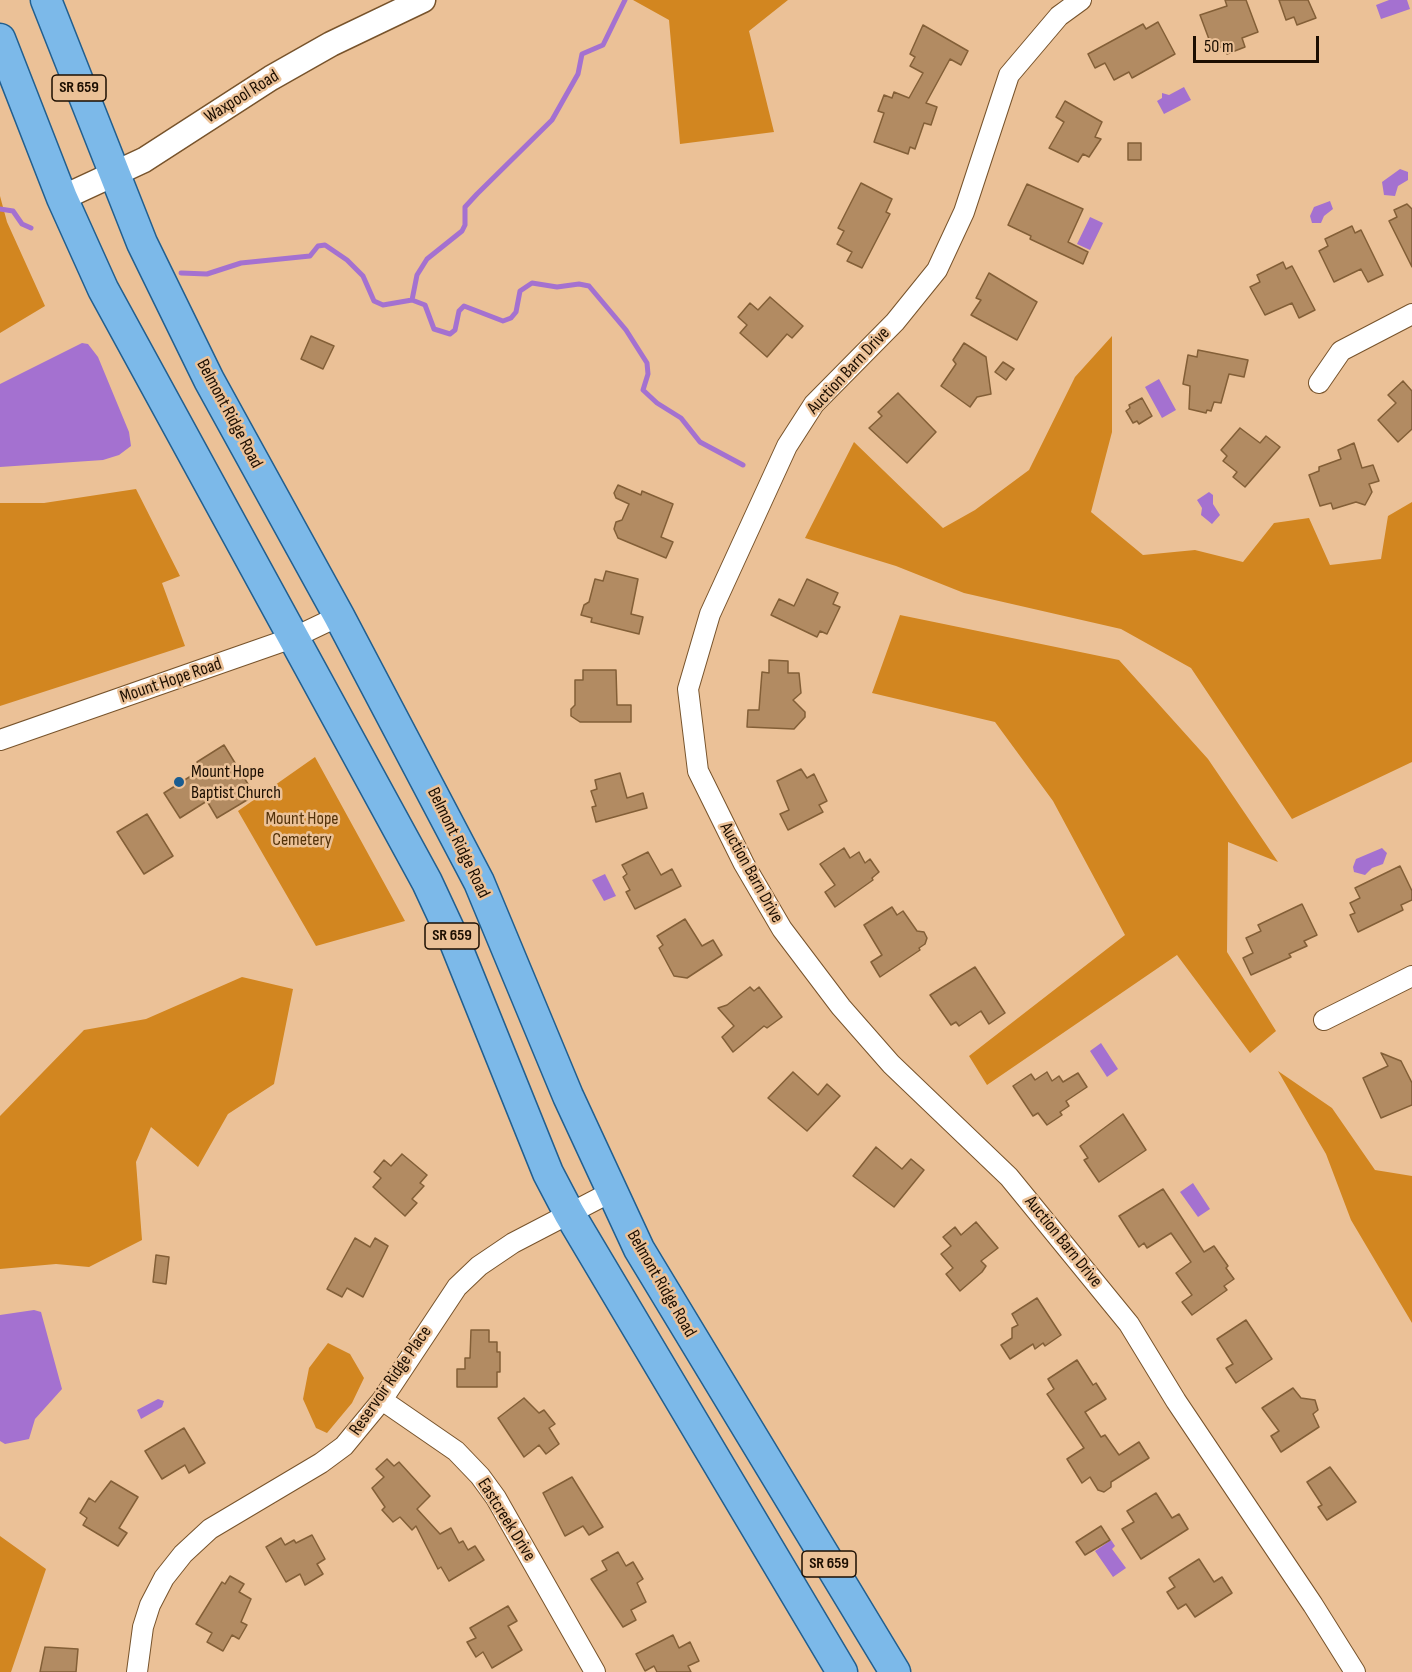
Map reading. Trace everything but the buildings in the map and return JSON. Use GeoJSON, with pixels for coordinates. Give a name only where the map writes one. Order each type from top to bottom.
{"type":"FeatureCollection","features":[{"type":"Feature","properties":{"kind":"main road","name":"Belmont Ridge Road"},"geometry":{"type":"LineString","coordinates":[[46,0],[113,176],[142,243],[209,380],[339,616],[479,882],[611,1192],[662,1288],[896,1672]]}},
{"type":"Feature","properties":{"kind":"main road","name":"SR 659"},"geometry":{"type":"LineString","coordinates":[[0,39],[62,198],[113,308],[427,882],[454,940],[548,1173],[568,1213],[842,1672]]}},
{"type":"Feature","properties":{"kind":"street","name":"Waxpool Road"},"geometry":{"type":"LineString","coordinates":[[62,198],[144,160],[271,78],[331,44],[423,0]]}},
{"type":"Feature","properties":{"kind":"street","name":"Auction Barn Drive"},"geometry":{"type":"LineString","coordinates":[[1081,0],[1059,16],[1009,75],[964,212],[937,270],[895,322],[814,404],[787,446],[710,614],[688,689],[698,771],[744,864],[782,929],[841,1007],[891,1064],[1009,1177],[1130,1324],[1176,1401],[1313,1605],[1354,1672]]}},
{"type":"Feature","properties":{"kind":"street"},"geometry":{"type":"LineString","coordinates":[[1319,383],[1341,351],[1412,314]]}},
{"type":"Feature","properties":{"kind":"street","name":"Mount Hope Road"},"geometry":{"type":"LineString","coordinates":[[0,740],[295,637],[339,616]]}},
{"type":"Feature","properties":{"kind":"street"},"geometry":{"type":"LineString","coordinates":[[1324,1020],[1412,976]]}},
{"type":"Feature","properties":{"kind":"street","name":"Reservoir Ridge Place"},"geometry":{"type":"LineString","coordinates":[[137,1672],[143,1627],[150,1605],[164,1578],[183,1554],[210,1529],[321,1463],[344,1446],[382,1400],[457,1287],[495,1254],[611,1192]]}},
{"type":"Feature","properties":{"kind":"street","name":"Eastcreek Drive"},"geometry":{"type":"LineString","coordinates":[[382,1400],[456,1451],[480,1476],[496,1498],[595,1672]]}},
{"type":"Feature","properties":{"kind":"green space"},"geometry":{"type":"Polygon","coordinates":[[[633,0],[788,0],[749,31],[774,132],[680,144],[669,20],[633,0]]]}},
{"type":"Feature","properties":{"kind":"green space"},"geometry":{"type":"Polygon","coordinates":[[[0,196],[7,222],[45,306],[0,333],[0,196]]]}},
{"type":"Feature","properties":{"kind":"green space"},"geometry":{"type":"Polygon","coordinates":[[[1112,336],[1112,432],[1091,512],[1143,555],[1195,550],[1243,562],[1274,523],[1309,518],[1330,565],[1381,559],[1388,516],[1412,502],[1412,762],[1292,819],[1191,668],[1121,629],[964,593],[896,566],[805,538],[854,442],[943,528],[975,510],[1029,470],[1075,377],[1112,336]]]}},
{"type":"Feature","properties":{"kind":"green space"},"geometry":{"type":"Polygon","coordinates":[[[136,489],[180,576],[162,583],[185,646],[0,706],[0,503],[44,503],[136,489]]]}},
{"type":"Feature","properties":{"kind":"green space"},"geometry":{"type":"Polygon","coordinates":[[[900,615],[1119,660],[1208,759],[1278,862],[1228,842],[1227,952],[1276,1031],[1250,1053],[1177,955],[987,1085],[969,1056],[1125,935],[1053,801],[995,722],[872,693],[900,615]]]}},
{"type":"Feature","properties":{"kind":"green space","name":"Mount Hope Cemetery"},"geometry":{"type":"Polygon","coordinates":[[[315,757],[405,921],[316,946],[238,811],[315,757]]]}},
{"type":"Feature","properties":{"kind":"green space"},"geometry":{"type":"Polygon","coordinates":[[[242,977],[293,989],[274,1084],[228,1114],[198,1167],[151,1127],[136,1162],[142,1240],[89,1267],[56,1264],[0,1269],[0,1116],[84,1030],[146,1019],[242,977]]]}},
{"type":"Feature","properties":{"kind":"green space"},"geometry":{"type":"Polygon","coordinates":[[[1278,1071],[1332,1108],[1375,1170],[1412,1176],[1412,1323],[1351,1220],[1326,1154],[1278,1071]]]}},
{"type":"Feature","properties":{"kind":"green space"},"geometry":{"type":"Polygon","coordinates":[[[328,1343],[350,1354],[364,1378],[352,1403],[327,1433],[316,1428],[303,1399],[309,1368],[328,1343]]]}},
{"type":"Feature","properties":{"kind":"green space"},"geometry":{"type":"Polygon","coordinates":[[[0,1536],[46,1569],[11,1672],[0,1672],[0,1536]]]}},
{"type":"Feature","properties":{"kind":"shaded area"},"geometry":{"type":"Polygon","coordinates":[[[1389,0],[1407,0],[1410,9],[1381,19],[1376,5],[1389,0]]]}},
{"type":"Feature","properties":{"kind":"shaded area"},"geometry":{"type":"Polygon","coordinates":[[[1184,87],[1191,100],[1164,114],[1157,101],[1162,98],[1162,93],[1169,95],[1184,87]]]}},
{"type":"Feature","properties":{"kind":"shaded area"},"geometry":{"type":"Polygon","coordinates":[[[1400,169],[1408,172],[1408,180],[1398,186],[1395,196],[1384,195],[1382,182],[1400,169]]]}},
{"type":"Feature","properties":{"kind":"shaded area"},"geometry":{"type":"Polygon","coordinates":[[[1330,201],[1333,209],[1324,216],[1321,223],[1312,223],[1310,216],[1314,207],[1330,201]]]}},
{"type":"Feature","properties":{"kind":"shaded area"},"geometry":{"type":"Polygon","coordinates":[[[1090,217],[1103,223],[1090,250],[1077,244],[1090,217]]]}},
{"type":"Feature","properties":{"kind":"shaded area"},"geometry":{"type":"Polygon","coordinates":[[[82,343],[88,344],[98,357],[129,432],[131,446],[119,455],[103,460],[0,467],[0,384],[82,343]]]}},
{"type":"Feature","properties":{"kind":"shaded area"},"geometry":{"type":"Polygon","coordinates":[[[1159,379],[1176,410],[1162,418],[1145,387],[1159,379]]]}},
{"type":"Feature","properties":{"kind":"shaded area"},"geometry":{"type":"Polygon","coordinates":[[[1209,492],[1213,495],[1213,504],[1220,515],[1212,524],[1201,515],[1202,508],[1197,500],[1209,492]]]}},
{"type":"Feature","properties":{"kind":"shaded area"},"geometry":{"type":"Polygon","coordinates":[[[1382,848],[1387,853],[1383,864],[1372,868],[1365,875],[1354,872],[1356,859],[1382,848]]]}},
{"type":"Feature","properties":{"kind":"shaded area"},"geometry":{"type":"Polygon","coordinates":[[[605,874],[616,896],[604,901],[592,880],[605,874]]]}},
{"type":"Feature","properties":{"kind":"shaded area"},"geometry":{"type":"Polygon","coordinates":[[[1101,1043],[1118,1069],[1107,1077],[1090,1051],[1101,1043]]]}},
{"type":"Feature","properties":{"kind":"shaded area"},"geometry":{"type":"Polygon","coordinates":[[[1193,1183],[1210,1209],[1198,1217],[1180,1192],[1193,1183]]]}},
{"type":"Feature","properties":{"kind":"shaded area"},"geometry":{"type":"Polygon","coordinates":[[[34,1310],[41,1312],[62,1389],[35,1419],[29,1439],[5,1444],[0,1441],[0,1315],[34,1310]]]}},
{"type":"Feature","properties":{"kind":"shaded area"},"geometry":{"type":"Polygon","coordinates":[[[158,1399],[164,1401],[162,1407],[141,1419],[137,1410],[158,1399]]]}},
{"type":"Feature","properties":{"kind":"shaded area"},"geometry":{"type":"Polygon","coordinates":[[[1111,1540],[1115,1546],[1112,1549],[1126,1568],[1113,1577],[1095,1551],[1111,1540]]]}},
{"type":"Feature","properties":{"kind":"waterway"},"geometry":{"type":"LineString","coordinates":[[412,300],[417,275],[427,259],[462,231],[465,225],[465,207],[552,120],[578,74],[582,54],[603,45],[625,0]]}},
{"type":"Feature","properties":{"kind":"waterway"},"geometry":{"type":"LineString","coordinates":[[0,209],[13,211],[22,224],[31,228]]}},
{"type":"Feature","properties":{"kind":"waterway"},"geometry":{"type":"LineString","coordinates":[[181,273],[207,274],[241,263],[310,256],[318,246],[325,245],[347,260],[363,276],[374,301],[383,305],[412,300],[425,305],[434,329],[450,334],[455,330],[459,311],[464,306],[503,321],[511,318],[516,312],[520,291],[532,283],[557,287],[579,284],[589,286],[626,330],[647,363],[648,374],[643,390],[657,403],[681,418],[700,442],[743,465]]}},
{"type":"Feature","properties":{"kind":"place","name":"Mount Hope Baptist Church"},"geometry":{"type":"Point","coordinates":[179,782]}}]}
